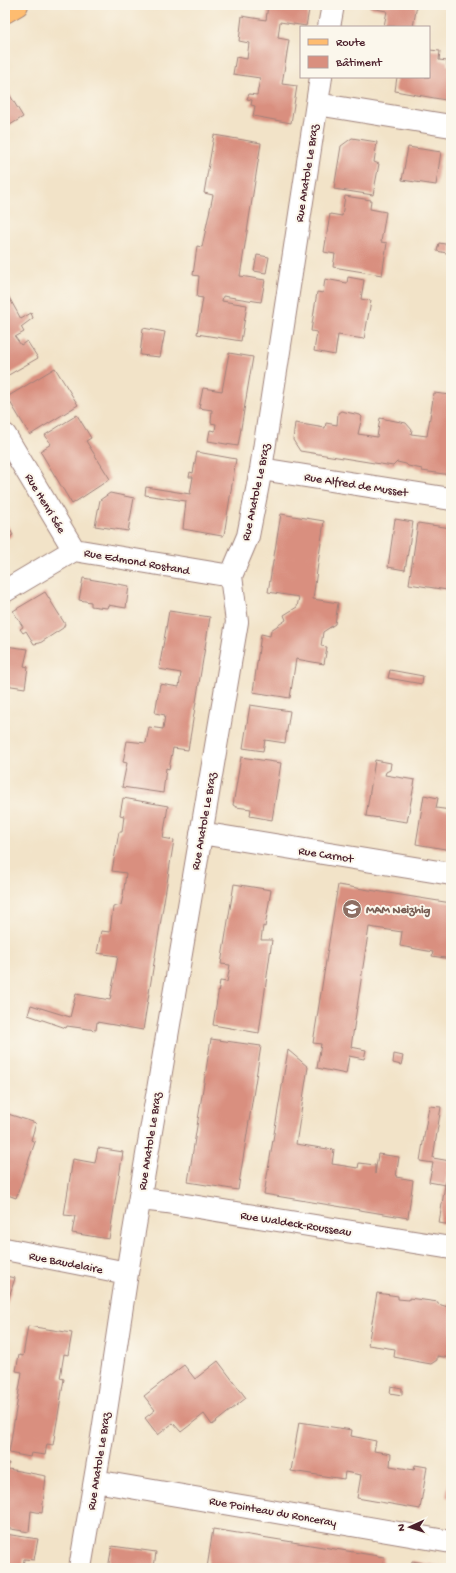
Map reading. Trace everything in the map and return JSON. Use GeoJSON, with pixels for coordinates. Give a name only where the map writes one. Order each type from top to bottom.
{"type":"FeatureCollection","features":[{"type":"Feature","properties":{"kind":"main road"},"geometry":{"type":"LineString","coordinates":[[5,12],[18,5]]}},
{"type":"Feature","properties":{"kind":"street"},"geometry":{"type":"LineString","coordinates":[[329,26],[333,5]]}},
{"type":"Feature","properties":{"kind":"street","name":"Rue Anatole Le Braz"},"geometry":{"type":"LineString","coordinates":[[80,1568],[127,1274],[237,622],[231,576],[248,536],[261,469],[321,78]]}},
{"type":"Feature","properties":{"kind":"street"},"geometry":{"type":"LineString","coordinates":[[317,104],[451,126]]}},
{"type":"Feature","properties":{"kind":"street","name":"Rue Henri Sée"},"geometry":{"type":"LineString","coordinates":[[5,435],[74,550]]}},
{"type":"Feature","properties":{"kind":"street","name":"Rue Alfred de Musset"},"geometry":{"type":"LineString","coordinates":[[261,469],[451,499]]}},
{"type":"Feature","properties":{"kind":"street","name":"Rue Edmond Rostand"},"geometry":{"type":"LineString","coordinates":[[5,591],[74,550],[231,576]]}},
{"type":"Feature","properties":{"kind":"street","name":"Rue Carnot"},"geometry":{"type":"LineString","coordinates":[[201,833],[451,874]]}},
{"type":"Feature","properties":{"kind":"street","name":"Rue Waldeck-Rousseau"},"geometry":{"type":"LineString","coordinates":[[140,1199],[167,1202],[451,1248]]}},
{"type":"Feature","properties":{"kind":"street","name":"Rue Baudelaire"},"geometry":{"type":"LineString","coordinates":[[5,1249],[127,1274]]}},
{"type":"Feature","properties":{"kind":"street","name":"Rue Pointeau du Ronceray"},"geometry":{"type":"LineString","coordinates":[[95,1481],[451,1542]]}},
{"type":"Feature","properties":{"kind":"building"},"geometry":{"type":"Polygon","coordinates":[[[268,5],[310,5],[306,26],[280,22],[278,38],[289,40],[282,84],[297,86],[291,123],[253,116],[255,106],[251,105],[252,100],[247,99],[249,94],[257,95],[260,78],[233,74],[236,57],[247,59],[249,43],[239,41],[242,16],[266,20],[268,5]]]}},
{"type":"Feature","properties":{"kind":"building"},"geometry":{"type":"Polygon","coordinates":[[[370,5],[417,5],[413,26],[384,26],[387,11],[370,8],[370,5]]]}},
{"type":"Feature","properties":{"kind":"building"},"geometry":{"type":"Polygon","coordinates":[[[430,50],[440,51],[439,60],[447,61],[447,65],[451,66],[451,101],[395,91],[397,78],[430,78],[430,50]]]}},
{"type":"Feature","properties":{"kind":"building"},"geometry":{"type":"Polygon","coordinates":[[[5,87],[23,117],[5,128],[5,87]]]}},
{"type":"Feature","properties":{"kind":"building"},"geometry":{"type":"Polygon","coordinates":[[[214,135],[261,143],[240,276],[265,280],[261,302],[223,296],[222,301],[247,305],[241,341],[197,334],[203,298],[197,297],[199,276],[193,275],[197,246],[202,247],[213,195],[204,193],[214,135]]]}},
{"type":"Feature","properties":{"kind":"building"},"geometry":{"type":"Polygon","coordinates":[[[352,138],[377,142],[374,162],[379,164],[373,195],[334,189],[341,146],[352,138]]]}},
{"type":"Feature","properties":{"kind":"building"},"geometry":{"type":"Polygon","coordinates":[[[408,147],[441,152],[436,185],[402,180],[408,147]]]}},
{"type":"Feature","properties":{"kind":"building"},"geometry":{"type":"Polygon","coordinates":[[[345,196],[371,200],[370,209],[386,212],[381,242],[387,243],[382,275],[333,267],[335,254],[324,252],[330,214],[342,216],[345,196]]]}},
{"type":"Feature","properties":{"kind":"building"},"geometry":{"type":"Polygon","coordinates":[[[439,243],[451,245],[451,254],[437,251],[439,243]]]}},
{"type":"Feature","properties":{"kind":"building"},"geometry":{"type":"Polygon","coordinates":[[[257,255],[269,257],[266,273],[254,271],[257,255]]]}},
{"type":"Feature","properties":{"kind":"building"},"geometry":{"type":"Polygon","coordinates":[[[348,277],[364,280],[361,299],[371,301],[364,339],[338,335],[335,355],[314,351],[317,332],[311,331],[317,292],[323,293],[325,279],[347,283],[348,277]]]}},
{"type":"Feature","properties":{"kind":"building"},"geometry":{"type":"Polygon","coordinates":[[[5,290],[21,319],[31,313],[33,318],[21,327],[24,332],[15,337],[21,345],[27,341],[38,358],[5,377],[5,290]]]}},
{"type":"Feature","properties":{"kind":"building"},"geometry":{"type":"Polygon","coordinates":[[[143,328],[165,332],[160,357],[140,355],[143,328]]]}},
{"type":"Feature","properties":{"kind":"building"},"geometry":{"type":"Polygon","coordinates":[[[229,353],[253,357],[238,446],[208,441],[210,430],[215,431],[216,424],[211,423],[212,410],[199,408],[203,388],[222,391],[229,353]]]}},
{"type":"Feature","properties":{"kind":"building"},"geometry":{"type":"Polygon","coordinates":[[[55,368],[78,405],[30,435],[7,397],[55,368]]]}},
{"type":"Feature","properties":{"kind":"building"},"geometry":{"type":"Polygon","coordinates":[[[434,393],[451,395],[451,475],[422,471],[422,469],[397,462],[393,466],[300,451],[293,440],[295,423],[325,428],[326,423],[337,425],[338,413],[341,411],[360,415],[362,417],[358,434],[377,437],[380,418],[406,423],[412,430],[411,434],[427,436],[434,393]]]}},
{"type":"Feature","properties":{"kind":"building"},"geometry":{"type":"Polygon","coordinates":[[[77,415],[91,438],[86,441],[110,479],[72,504],[40,451],[51,444],[45,435],[77,415]]]}},
{"type":"Feature","properties":{"kind":"building"},"geometry":{"type":"Polygon","coordinates":[[[197,452],[236,459],[224,535],[222,536],[183,529],[186,501],[145,495],[146,487],[190,494],[193,477],[189,477],[190,472],[193,473],[197,452]]]}},
{"type":"Feature","properties":{"kind":"building"},"geometry":{"type":"Polygon","coordinates":[[[110,493],[134,498],[128,531],[95,526],[100,500],[110,493]]]}},
{"type":"Feature","properties":{"kind":"building"},"geometry":{"type":"Polygon","coordinates":[[[281,514],[324,521],[313,599],[338,603],[335,624],[323,632],[321,646],[327,647],[324,664],[296,659],[290,698],[253,692],[261,634],[270,636],[271,630],[286,620],[284,615],[297,607],[299,597],[268,592],[281,514]]]}},
{"type":"Feature","properties":{"kind":"building"},"geometry":{"type":"Polygon","coordinates":[[[395,519],[413,522],[405,570],[388,567],[395,519]]]}},
{"type":"Feature","properties":{"kind":"building"},"geometry":{"type":"Polygon","coordinates":[[[5,521],[13,535],[5,540],[5,521]]]}},
{"type":"Feature","properties":{"kind":"building"},"geometry":{"type":"Polygon","coordinates":[[[418,523],[451,528],[451,569],[447,590],[409,584],[418,523]]]}},
{"type":"Feature","properties":{"kind":"building"},"geometry":{"type":"Polygon","coordinates":[[[83,578],[129,586],[126,608],[108,605],[107,608],[91,606],[91,602],[79,600],[83,578]]]}},
{"type":"Feature","properties":{"kind":"building"},"geometry":{"type":"Polygon","coordinates":[[[45,592],[65,624],[63,628],[40,643],[34,644],[26,631],[23,633],[20,629],[23,627],[13,611],[45,592]]]}},
{"type":"Feature","properties":{"kind":"building"},"geometry":{"type":"Polygon","coordinates":[[[169,611],[210,617],[188,750],[173,748],[169,769],[166,768],[163,793],[122,787],[127,763],[123,762],[127,741],[146,743],[149,727],[163,729],[165,715],[155,713],[160,684],[179,687],[181,673],[159,669],[169,611]]]}},
{"type":"Feature","properties":{"kind":"building"},"geometry":{"type":"Polygon","coordinates":[[[5,646],[28,649],[24,666],[28,667],[25,688],[5,685],[5,646]]]}},
{"type":"Feature","properties":{"kind":"building"},"geometry":{"type":"Polygon","coordinates":[[[390,670],[423,676],[422,684],[388,678],[390,670]]]}},
{"type":"Feature","properties":{"kind":"building"},"geometry":{"type":"Polygon","coordinates":[[[250,705],[290,711],[285,743],[265,740],[263,751],[243,748],[250,705]]]}},
{"type":"Feature","properties":{"kind":"building"},"geometry":{"type":"Polygon","coordinates":[[[241,757],[281,763],[272,820],[250,816],[251,809],[236,807],[233,805],[241,757]]]}},
{"type":"Feature","properties":{"kind":"building"},"geometry":{"type":"Polygon","coordinates":[[[375,760],[391,763],[390,770],[386,772],[385,775],[415,780],[407,822],[366,816],[375,760]]]}},
{"type":"Feature","properties":{"kind":"building"},"geometry":{"type":"Polygon","coordinates":[[[424,795],[438,798],[436,808],[451,810],[451,850],[416,844],[424,795]]]}},
{"type":"Feature","properties":{"kind":"building"},"geometry":{"type":"Polygon","coordinates":[[[123,798],[168,806],[163,838],[174,840],[143,1030],[97,1022],[96,1030],[67,1026],[66,1028],[28,1015],[31,1005],[70,1017],[76,994],[110,1000],[118,956],[97,953],[101,931],[110,932],[113,907],[121,905],[123,896],[126,873],[112,871],[119,832],[122,832],[124,816],[120,815],[123,798]]]}},
{"type":"Feature","properties":{"kind":"building"},"geometry":{"type":"Polygon","coordinates":[[[234,884],[271,890],[265,927],[263,926],[261,940],[272,940],[259,1033],[213,1025],[220,981],[227,982],[230,965],[221,964],[234,884]]]}},
{"type":"Feature","properties":{"kind":"building"},"geometry":{"type":"Polygon","coordinates":[[[338,885],[451,903],[451,959],[432,956],[433,952],[400,946],[402,932],[369,927],[351,1047],[366,1050],[364,1059],[349,1056],[346,1074],[317,1068],[321,1044],[313,1043],[338,885]]]}},
{"type":"Feature","properties":{"kind":"building"},"geometry":{"type":"Polygon","coordinates":[[[211,1039],[261,1046],[238,1190],[188,1182],[211,1039]]]}},
{"type":"Feature","properties":{"kind":"building"},"geometry":{"type":"Polygon","coordinates":[[[288,1050],[308,1067],[296,1144],[334,1150],[332,1164],[358,1168],[359,1163],[375,1165],[375,1174],[378,1154],[399,1157],[396,1177],[413,1180],[408,1218],[264,1194],[288,1050]]]}},
{"type":"Feature","properties":{"kind":"building"},"geometry":{"type":"Polygon","coordinates":[[[394,1054],[403,1056],[401,1065],[393,1063],[394,1054]]]}},
{"type":"Feature","properties":{"kind":"building"},"geometry":{"type":"Polygon","coordinates":[[[429,1106],[441,1107],[433,1158],[450,1161],[445,1185],[429,1182],[433,1163],[420,1161],[429,1106]]]}},
{"type":"Feature","properties":{"kind":"building"},"geometry":{"type":"Polygon","coordinates":[[[5,1113],[36,1123],[31,1140],[35,1142],[16,1198],[5,1194],[5,1113]]]}},
{"type":"Feature","properties":{"kind":"building"},"geometry":{"type":"Polygon","coordinates":[[[98,1148],[123,1152],[109,1239],[72,1233],[75,1216],[64,1215],[73,1159],[95,1163],[98,1148]]]}},
{"type":"Feature","properties":{"kind":"building"},"geometry":{"type":"Polygon","coordinates":[[[445,1185],[451,1186],[451,1225],[439,1223],[445,1185]]]}},
{"type":"Feature","properties":{"kind":"building"},"geometry":{"type":"Polygon","coordinates":[[[5,1276],[15,1278],[5,1310],[5,1276]]]}},
{"type":"Feature","properties":{"kind":"building"},"geometry":{"type":"Polygon","coordinates":[[[377,1293],[398,1296],[398,1299],[409,1300],[409,1298],[438,1302],[438,1304],[448,1307],[448,1304],[451,1304],[451,1358],[437,1356],[437,1360],[431,1364],[394,1357],[395,1349],[368,1345],[377,1293]]]}},
{"type":"Feature","properties":{"kind":"building"},"geometry":{"type":"Polygon","coordinates":[[[28,1326],[72,1333],[68,1355],[64,1354],[60,1378],[64,1379],[53,1445],[47,1444],[45,1455],[31,1453],[30,1457],[9,1453],[22,1372],[16,1371],[19,1355],[23,1356],[28,1326]]]}},
{"type":"Feature","properties":{"kind":"building"},"geometry":{"type":"Polygon","coordinates":[[[218,1361],[246,1398],[212,1425],[204,1414],[181,1432],[173,1423],[158,1435],[145,1418],[155,1410],[144,1396],[184,1365],[195,1379],[218,1361]]]}},
{"type":"Feature","properties":{"kind":"building"},"geometry":{"type":"Polygon","coordinates":[[[391,1386],[402,1388],[402,1395],[390,1393],[391,1386]]]}},
{"type":"Feature","properties":{"kind":"building"},"geometry":{"type":"Polygon","coordinates":[[[299,1422],[352,1430],[351,1436],[376,1441],[374,1451],[391,1454],[390,1466],[414,1470],[415,1465],[427,1467],[420,1509],[357,1498],[361,1475],[345,1472],[344,1479],[291,1471],[299,1422]]]}},
{"type":"Feature","properties":{"kind":"building"},"geometry":{"type":"Polygon","coordinates":[[[5,1463],[9,1463],[8,1469],[46,1476],[42,1513],[31,1511],[29,1532],[5,1528],[5,1488],[7,1476],[5,1475],[5,1463]]]}},
{"type":"Feature","properties":{"kind":"building"},"geometry":{"type":"Polygon","coordinates":[[[451,1471],[451,1498],[446,1497],[451,1471]]]}},
{"type":"Feature","properties":{"kind":"building"},"geometry":{"type":"Polygon","coordinates":[[[213,1529],[384,1557],[382,1568],[207,1568],[213,1529]]]}},
{"type":"Feature","properties":{"kind":"building"},"geometry":{"type":"Polygon","coordinates":[[[5,1534],[38,1539],[34,1560],[24,1559],[23,1568],[5,1568],[5,1534]]]}},
{"type":"Feature","properties":{"kind":"building"},"geometry":{"type":"Polygon","coordinates":[[[112,1546],[156,1552],[154,1568],[108,1568],[112,1546]]]}},
{"type":"Feature","properties":{"kind":"building"},"geometry":{"type":"Polygon","coordinates":[[[412,1561],[447,1567],[447,1568],[411,1568],[412,1561]]]}},
{"type":"Feature","properties":{"kind":"place","name":"MAM Neizhig"},"geometry":{"type":"Point","coordinates":[352,909]}}]}
